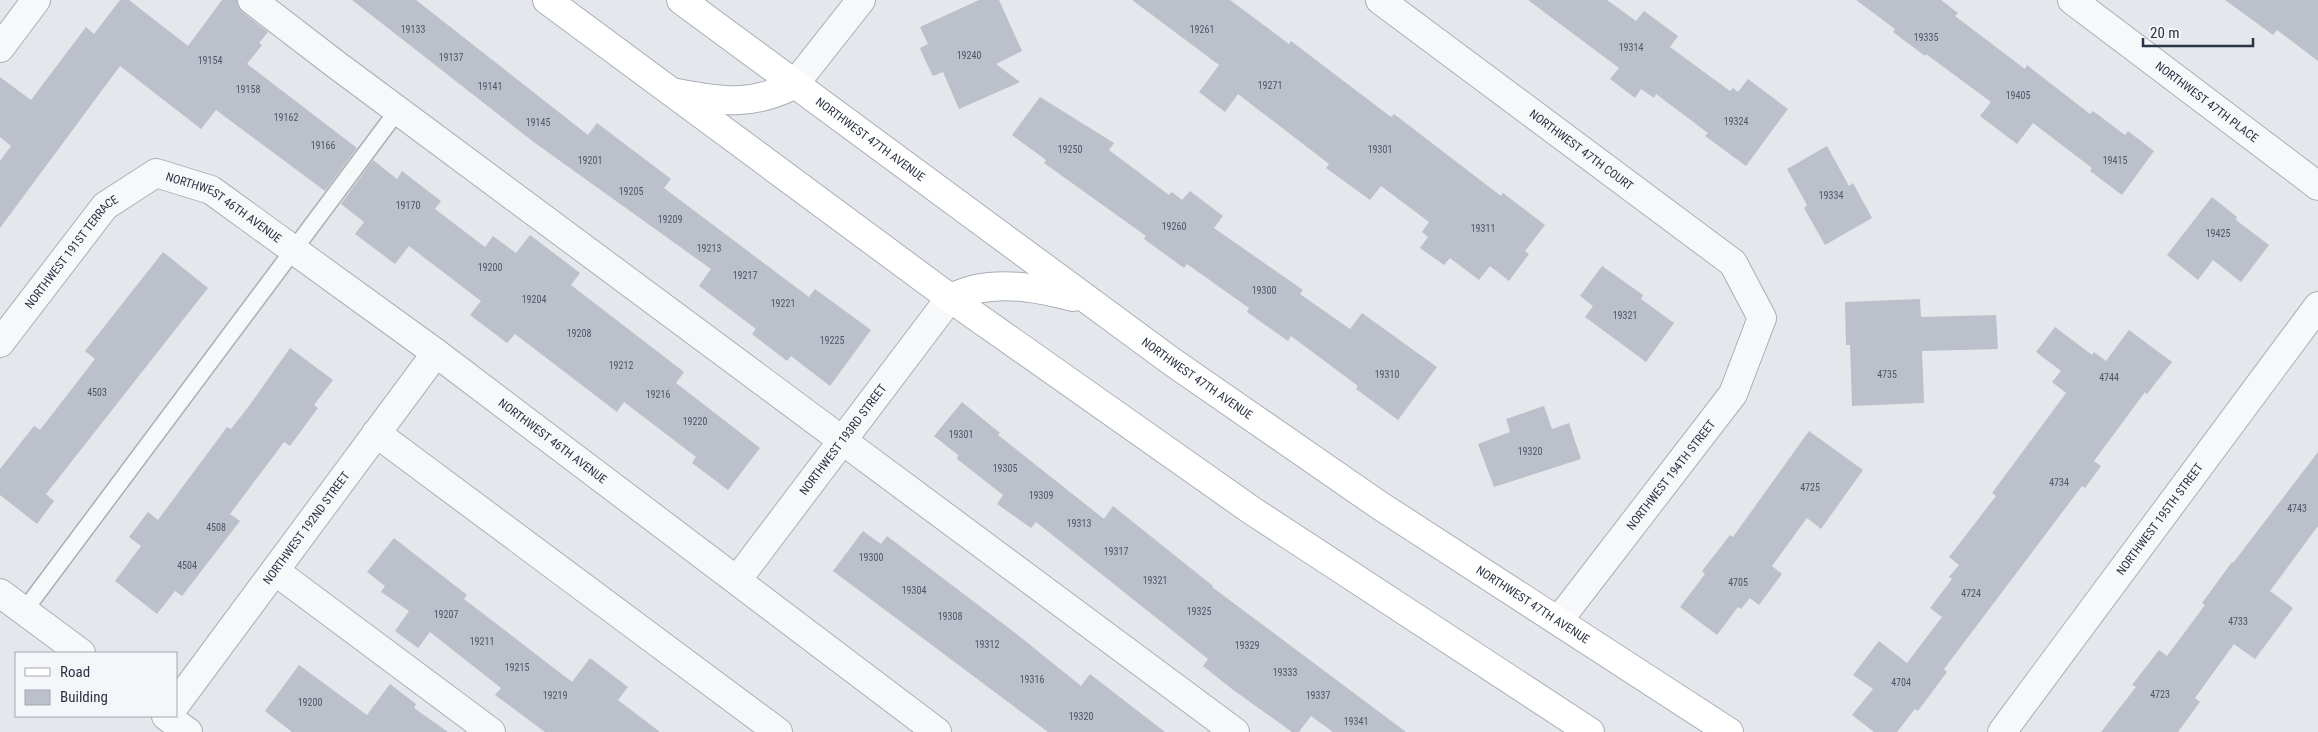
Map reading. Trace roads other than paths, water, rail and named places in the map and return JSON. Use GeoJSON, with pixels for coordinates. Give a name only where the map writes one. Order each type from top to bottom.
{"type":"FeatureCollection","features":[{"type":"Feature","properties":{"kind":"main road"},"geometry":{"type":"LineString","coordinates":[[547,0],[950,298],[1251,510],[1590,732]]}},
{"type":"Feature","properties":{"kind":"main road","name":"NORTHWEST 47TH AVENUE"},"geometry":{"type":"LineString","coordinates":[[681,0],[1086,301],[1379,504],[1729,732]]}},
{"type":"Feature","properties":{"kind":"main road"},"geometry":{"type":"LineString","coordinates":[[671,92],[714,100],[746,101],[772,96],[794,85]]}},
{"type":"Feature","properties":{"kind":"main road"},"geometry":{"type":"LineString","coordinates":[[950,298],[976,289],[1007,287],[1039,289],[1086,301]]}},
{"type":"Feature","properties":{"kind":"street"},"geometry":{"type":"LineString","coordinates":[[0,48],[36,0]]}},
{"type":"Feature","properties":{"kind":"street"},"geometry":{"type":"LineString","coordinates":[[252,0],[1235,732]]}},
{"type":"Feature","properties":{"kind":"street"},"geometry":{"type":"LineString","coordinates":[[794,85],[861,0]]}},
{"type":"Feature","properties":{"kind":"street","name":"NORTHWEST 47TH COURT"},"geometry":{"type":"LineString","coordinates":[[1380,0],[1733,263],[1762,318]]}},
{"type":"Feature","properties":{"kind":"street","name":"NORTHWEST 47TH PLACE"},"geometry":{"type":"LineString","coordinates":[[2072,0],[2318,186]]}},
{"type":"Feature","properties":{"kind":"street","name":"NORTHWEST 46TH AVENUE"},"geometry":{"type":"LineString","coordinates":[[156,172],[211,190],[436,353],[937,732]]}},
{"type":"Feature","properties":{"kind":"street","name":"NORTHWEST 191ST TERRACE"},"geometry":{"type":"LineString","coordinates":[[1,339],[105,206],[156,172]]}},
{"type":"Feature","properties":{"kind":"street","name":"NORTHWEST 193RD STREET"},"geometry":{"type":"LineString","coordinates":[[737,580],[950,298]]}},
{"type":"Feature","properties":{"kind":"street","name":"NORTHWEST 195TH STREET"},"geometry":{"type":"LineString","coordinates":[[2002,732],[2318,306]]}},
{"type":"Feature","properties":{"kind":"street","name":"NORTHWEST 194TH STREET"},"geometry":{"type":"LineString","coordinates":[[1559,620],[1733,394],[1762,318]]}},
{"type":"Feature","properties":{"kind":"street","name":"NORTHWEST 192ND STREET"},"geometry":{"type":"LineString","coordinates":[[178,708],[275,571],[436,353]]}},
{"type":"Feature","properties":{"kind":"street"},"geometry":{"type":"LineString","coordinates":[[376,433],[778,732]]}},
{"type":"Feature","properties":{"kind":"street"},"geometry":{"type":"LineString","coordinates":[[275,571],[491,732]]}},
{"type":"Feature","properties":{"kind":"street"},"geometry":{"type":"LineString","coordinates":[[0,593],[80,652]]}},
{"type":"Feature","properties":{"kind":"lane"},"geometry":{"type":"LineString","coordinates":[[24,611],[398,110]]}}]}
